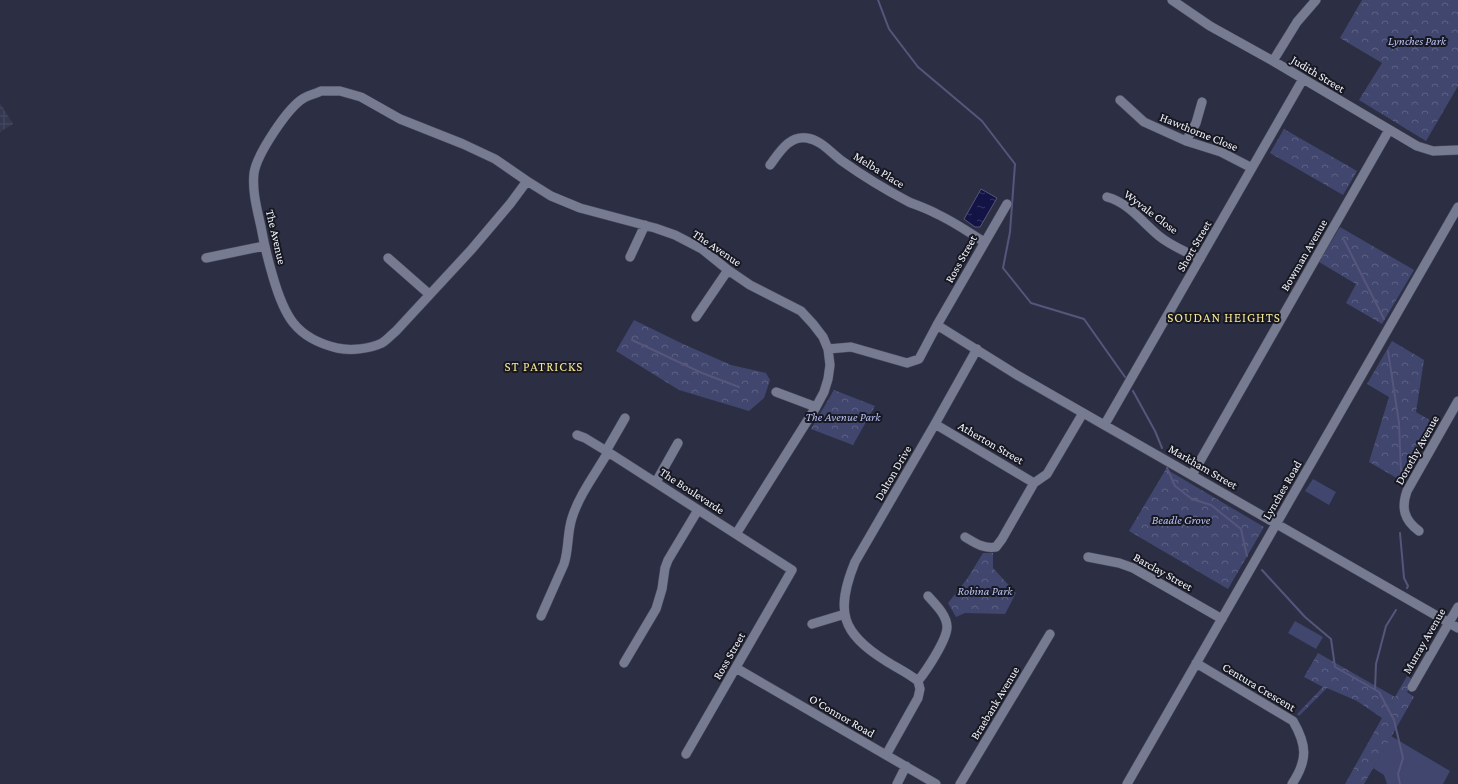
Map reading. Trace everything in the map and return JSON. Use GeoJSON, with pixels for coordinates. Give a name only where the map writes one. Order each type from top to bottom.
{"type":"FeatureCollection","features":[{"type":"Feature","properties":{"kind":"street","name":"Judith Street"},"geometry":{"type":"LineString","coordinates":[[1172,0],[1210,26],[1273,61],[1417,146],[1433,151],[1458,150]]}},
{"type":"Feature","properties":{"kind":"street"},"geometry":{"type":"LineString","coordinates":[[1273,61],[1294,26],[1316,0]]}},
{"type":"Feature","properties":{"kind":"street","name":"Short Street"},"geometry":{"type":"LineString","coordinates":[[1105,424],[1303,79]]}},
{"type":"Feature","properties":{"kind":"street","name":"The Avenue"},"geometry":{"type":"LineString","coordinates":[[527,181],[510,204],[471,250],[396,331],[382,343],[363,348],[344,349],[327,345],[312,339],[298,329],[288,317],[280,301],[264,246],[254,190],[254,172],[259,160],[286,116],[303,98],[321,91],[340,91],[361,97],[400,119],[463,144],[495,159],[551,196],[580,208],[645,225],[675,236],[702,249],[750,285],[801,311],[823,338],[828,349],[830,365],[824,392],[816,407],[736,534]]}},
{"type":"Feature","properties":{"kind":"street","name":"Hawthorne Close"},"geometry":{"type":"LineString","coordinates":[[1120,100],[1144,122],[1186,141],[1221,152],[1252,168]]}},
{"type":"Feature","properties":{"kind":"street"},"geometry":{"type":"LineString","coordinates":[[1186,141],[1196,123],[1202,102]]}},
{"type":"Feature","properties":{"kind":"street","name":"Bowman Avenue"},"geometry":{"type":"LineString","coordinates":[[1192,474],[1389,130]]}},
{"type":"Feature","properties":{"kind":"street","name":"Melba Place"},"geometry":{"type":"LineString","coordinates":[[770,165],[785,146],[791,142],[801,138],[814,140],[884,189],[937,213],[984,242]]}},
{"type":"Feature","properties":{"kind":"street","name":"Wyvale Close"},"geometry":{"type":"LineString","coordinates":[[1107,197],[1117,200],[1137,215],[1160,237],[1200,259]]}},
{"type":"Feature","properties":{"kind":"street","name":"Ross Street"},"geometry":{"type":"LineString","coordinates":[[828,349],[851,347],[903,362],[912,362],[919,359],[984,242],[1007,204]]}},
{"type":"Feature","properties":{"kind":"street","name":"Lynches Road"},"geometry":{"type":"LineString","coordinates":[[1127,784],[1458,207]]}},
{"type":"Feature","properties":{"kind":"street"},"geometry":{"type":"LineString","coordinates":[[630,257],[645,225]]}},
{"type":"Feature","properties":{"kind":"street"},"geometry":{"type":"LineString","coordinates":[[206,258],[264,246]]}},
{"type":"Feature","properties":{"kind":"street"},"geometry":{"type":"LineString","coordinates":[[388,258],[429,294]]}},
{"type":"Feature","properties":{"kind":"street"},"geometry":{"type":"LineString","coordinates":[[696,317],[728,270]]}},
{"type":"Feature","properties":{"kind":"street","name":"Markham Street"},"geometry":{"type":"LineString","coordinates":[[937,325],[1017,374],[1458,628]]}},
{"type":"Feature","properties":{"kind":"street","name":"Dalton Drive"},"geometry":{"type":"LineString","coordinates":[[918,681],[865,647],[852,633],[845,614],[844,600],[847,581],[855,562],[978,349]]}},
{"type":"Feature","properties":{"kind":"street"},"geometry":{"type":"LineString","coordinates":[[776,392],[816,407]]}},
{"type":"Feature","properties":{"kind":"street","name":"Dorothy Avenue"},"geometry":{"type":"LineString","coordinates":[[1419,531],[1409,524],[1405,516],[1403,502],[1407,491],[1458,401]]}},
{"type":"Feature","properties":{"kind":"street"},"geometry":{"type":"LineString","coordinates":[[965,537],[980,547],[996,547],[1034,483],[1047,474],[1083,412]]}},
{"type":"Feature","properties":{"kind":"street"},"geometry":{"type":"LineString","coordinates":[[541,616],[567,555],[570,525],[577,505],[625,418]]}},
{"type":"Feature","properties":{"kind":"street","name":"Atherton Street"},"geometry":{"type":"LineString","coordinates":[[935,424],[1034,483]]}},
{"type":"Feature","properties":{"kind":"street","name":"The Boulevarde"},"geometry":{"type":"LineString","coordinates":[[577,435],[607,451],[792,570]]}},
{"type":"Feature","properties":{"kind":"street"},"geometry":{"type":"LineString","coordinates":[[656,482],[678,443]]}},
{"type":"Feature","properties":{"kind":"street"},"geometry":{"type":"LineString","coordinates":[[624,663],[660,599],[668,560],[698,510]]}},
{"type":"Feature","properties":{"kind":"street","name":"Barclay Street"},"geometry":{"type":"LineString","coordinates":[[1088,557],[1118,562],[1133,568],[1222,619]]}},
{"type":"Feature","properties":{"kind":"street","name":"Ross Street"},"geometry":{"type":"LineString","coordinates":[[686,754],[792,570]]}},
{"type":"Feature","properties":{"kind":"street"},"geometry":{"type":"LineString","coordinates":[[886,755],[918,698],[920,689],[918,681],[927,670],[946,637],[947,627],[944,617],[928,596]]}},
{"type":"Feature","properties":{"kind":"street","name":"Murray Avenue"},"geometry":{"type":"LineString","coordinates":[[1412,687],[1458,607]]}},
{"type":"Feature","properties":{"kind":"street"},"geometry":{"type":"LineString","coordinates":[[812,624],[845,614]]}},
{"type":"Feature","properties":{"kind":"street","name":"Braebank Avenue"},"geometry":{"type":"LineString","coordinates":[[960,784],[1050,634]]}},
{"type":"Feature","properties":{"kind":"street","name":"Centura Crescent"},"geometry":{"type":"LineString","coordinates":[[1196,663],[1293,721],[1301,735],[1304,750],[1304,761],[1292,784]]}},
{"type":"Feature","properties":{"kind":"street","name":"O'Connor Road"},"geometry":{"type":"LineString","coordinates":[[736,668],[936,784]]}},
{"type":"Feature","properties":{"kind":"street"},"geometry":{"type":"LineString","coordinates":[[897,784],[906,766]]}},
{"type":"Feature","properties":{"kind":"shaded area"},"geometry":{"type":"Polygon","coordinates":[[[0,103],[13,124],[0,132],[0,103]]]}},
{"type":"Feature","properties":{"kind":"green space","name":"Lynches Park"},"geometry":{"type":"Polygon","coordinates":[[[1362,0],[1458,0],[1458,86],[1426,141],[1359,100],[1382,63],[1340,38],[1362,0]]]}},
{"type":"Feature","properties":{"kind":"green space"},"geometry":{"type":"Polygon","coordinates":[[[1284,129],[1357,171],[1343,195],[1270,153],[1284,129]]]}},
{"type":"Feature","properties":{"kind":"green space"},"geometry":{"type":"Polygon","coordinates":[[[1340,227],[1414,270],[1382,324],[1346,303],[1356,284],[1319,262],[1340,227]]]}},
{"type":"Feature","properties":{"kind":"green space"},"geometry":{"type":"Polygon","coordinates":[[[634,320],[731,365],[766,373],[770,380],[764,398],[749,411],[679,390],[616,351],[634,320]]]}},
{"type":"Feature","properties":{"kind":"green space"},"geometry":{"type":"Polygon","coordinates":[[[1392,341],[1424,360],[1416,412],[1433,422],[1400,480],[1369,462],[1389,397],[1367,384],[1392,341]]]}},
{"type":"Feature","properties":{"kind":"green space","name":"The Avenue Park"},"geometry":{"type":"Polygon","coordinates":[[[834,390],[875,406],[853,445],[811,429],[834,390]]]}},
{"type":"Feature","properties":{"kind":"green space","name":"Beadle Grove"},"geometry":{"type":"Polygon","coordinates":[[[1166,469],[1264,527],[1228,589],[1129,531],[1166,469]]]}},
{"type":"Feature","properties":{"kind":"green space"},"geometry":{"type":"Polygon","coordinates":[[[1313,479],[1336,492],[1329,505],[1305,491],[1313,479]]]}},
{"type":"Feature","properties":{"kind":"green space","name":"Robina Park"},"geometry":{"type":"Polygon","coordinates":[[[983,553],[993,553],[993,568],[1016,593],[1005,614],[965,613],[956,617],[948,603],[967,579],[983,553]]]}},
{"type":"Feature","properties":{"kind":"green space"},"geometry":{"type":"Polygon","coordinates":[[[1295,621],[1323,637],[1316,649],[1288,633],[1295,621]]]}},
{"type":"Feature","properties":{"kind":"green space"},"geometry":{"type":"Polygon","coordinates":[[[1318,653],[1395,697],[1407,676],[1414,680],[1407,692],[1414,697],[1364,784],[1345,784],[1382,718],[1357,701],[1327,688],[1299,716],[1297,714],[1323,687],[1304,677],[1318,653]]]}},
{"type":"Feature","properties":{"kind":"green space"},"geometry":{"type":"Polygon","coordinates":[[[1391,736],[1450,771],[1443,784],[1387,784],[1384,775],[1373,768],[1391,736]]]}},
{"type":"Feature","properties":{"kind":"water"},"geometry":{"type":"Polygon","coordinates":[[[981,189],[997,198],[980,227],[975,227],[964,219],[981,189]]]}},
{"type":"Feature","properties":{"kind":"waterway"},"geometry":{"type":"LineString","coordinates":[[878,0],[889,29],[918,67],[982,121],[1015,164],[1010,232],[1003,268],[1031,303],[1084,319],[1125,377]]}},
{"type":"Feature","properties":{"kind":"waterway"},"geometry":{"type":"LineString","coordinates":[[1344,240],[1384,319]]}},
{"type":"Feature","properties":{"kind":"waterway"},"geometry":{"type":"LineString","coordinates":[[632,340],[702,373],[739,387]]}},
{"type":"Feature","properties":{"kind":"waterway"},"geometry":{"type":"LineString","coordinates":[[1388,351],[1399,423],[1401,473]]}},
{"type":"Feature","properties":{"kind":"waterway"},"geometry":{"type":"LineString","coordinates":[[1133,391],[1155,431],[1162,448]]}},
{"type":"Feature","properties":{"kind":"waterway"},"geometry":{"type":"LineString","coordinates":[[1167,468],[1175,486],[1192,499],[1211,505],[1241,529],[1247,556]]}},
{"type":"Feature","properties":{"kind":"waterway"},"geometry":{"type":"LineString","coordinates":[[1400,533],[1404,578],[1408,586],[1407,588]]}},
{"type":"Feature","properties":{"kind":"waterway"},"geometry":{"type":"LineString","coordinates":[[1262,570],[1305,617],[1331,639],[1335,667],[1379,692],[1394,720],[1403,758],[1398,774],[1400,784]]}},
{"type":"Feature","properties":{"kind":"waterway"},"geometry":{"type":"LineString","coordinates":[[1375,689],[1376,664],[1386,626],[1396,610]]}},
{"type":"Feature","properties":{"kind":"district","name":"SOUDAN HEIGHTS"},"geometry":{"type":"Point","coordinates":[1224,317]}},
{"type":"Feature","properties":{"kind":"district","name":"ST PATRICKS"},"geometry":{"type":"Point","coordinates":[544,366]}}]}
